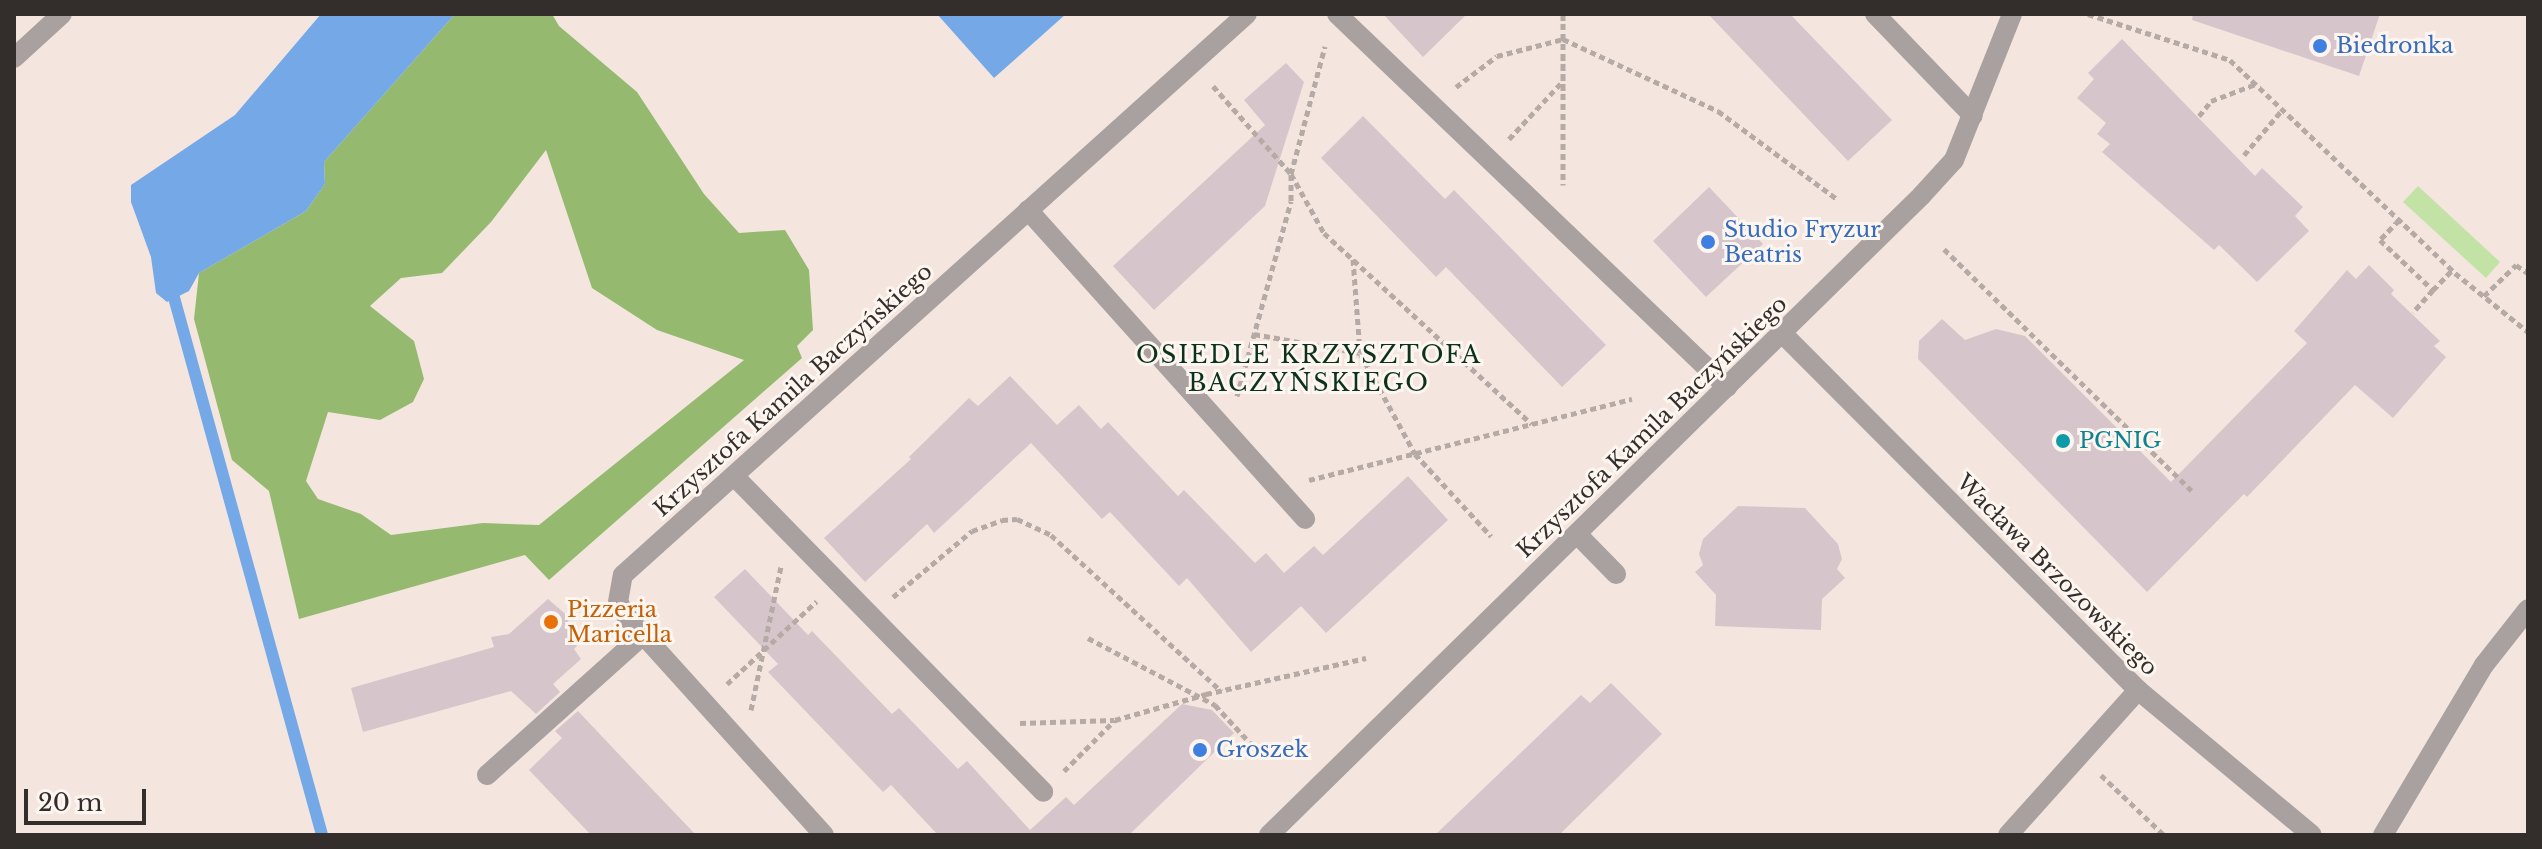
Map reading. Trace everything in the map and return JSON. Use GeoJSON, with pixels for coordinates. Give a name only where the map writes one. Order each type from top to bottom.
{"type":"FeatureCollection","features":[{"type":"Feature","properties":{"kind":"street"},"geometry":{"type":"LineString","coordinates":[[14,58],[62,14]]}},
{"type":"Feature","properties":{"kind":"street","name":"Krzysztofa Kamila Baczyńskiego"},"geometry":{"type":"LineString","coordinates":[[824,835],[627,617],[618,602],[623,575],[1247,14]]}},
{"type":"Feature","properties":{"kind":"street"},"geometry":{"type":"LineString","coordinates":[[1337,14],[1727,387]]}},
{"type":"Feature","properties":{"kind":"street"},"geometry":{"type":"LineString","coordinates":[[1875,14],[1973,116]]}},
{"type":"Feature","properties":{"kind":"street","name":"Krzysztofa Kamila Baczyńskiego"},"geometry":{"type":"LineString","coordinates":[[1269,835],[1782,333],[1954,160],[2012,14]]}},
{"type":"Feature","properties":{"kind":"street"},"geometry":{"type":"LineString","coordinates":[[1028,210],[1305,519]]}},
{"type":"Feature","properties":{"kind":"street","name":"Wacława Brzozowskiego"},"geometry":{"type":"LineString","coordinates":[[1782,333],[2138,690],[2312,835]]}},
{"type":"Feature","properties":{"kind":"street"},"geometry":{"type":"LineString","coordinates":[[734,476],[1043,792]]}},
{"type":"Feature","properties":{"kind":"street"},"geometry":{"type":"LineString","coordinates":[[1577,534],[1616,574]]}},
{"type":"Feature","properties":{"kind":"street"},"geometry":{"type":"LineString","coordinates":[[2383,835],[2484,665],[2528,609]]}},
{"type":"Feature","properties":{"kind":"street"},"geometry":{"type":"LineString","coordinates":[[487,775],[643,635]]}},
{"type":"Feature","properties":{"kind":"street"},"geometry":{"type":"LineString","coordinates":[[2008,835],[2138,690]]}},
{"type":"Feature","properties":{"kind":"path"},"geometry":{"type":"LineString","coordinates":[[1563,14],[1563,230]]}},
{"type":"Feature","properties":{"kind":"path"},"geometry":{"type":"LineString","coordinates":[[2088,14],[2230,60],[2452,270],[2528,332]]}},
{"type":"Feature","properties":{"kind":"path"},"geometry":{"type":"LineString","coordinates":[[1432,105],[1497,56],[1563,39],[1718,111],[1837,199]]}},
{"type":"Feature","properties":{"kind":"path"},"geometry":{"type":"LineString","coordinates":[[1227,432],[1291,201],[1291,174],[1326,43]]}},
{"type":"Feature","properties":{"kind":"path"},"geometry":{"type":"LineString","coordinates":[[1489,160],[1563,81]]}},
{"type":"Feature","properties":{"kind":"path"},"geometry":{"type":"LineString","coordinates":[[2199,116],[2211,101],[2256,84]]}},
{"type":"Feature","properties":{"kind":"path"},"geometry":{"type":"LineString","coordinates":[[1213,86],[1291,174],[1324,233],[1532,424]]}},
{"type":"Feature","properties":{"kind":"path"},"geometry":{"type":"LineString","coordinates":[[2244,155],[2283,109]]}},
{"type":"Feature","properties":{"kind":"path"},"geometry":{"type":"LineString","coordinates":[[2399,220],[2380,240],[2433,290]]}},
{"type":"Feature","properties":{"kind":"path"},"geometry":{"type":"LineString","coordinates":[[1944,249],[2193,492]]}},
{"type":"Feature","properties":{"kind":"path"},"geometry":{"type":"LineString","coordinates":[[1353,259],[1360,353],[1415,454],[1491,536]]}},
{"type":"Feature","properties":{"kind":"path"},"geometry":{"type":"LineString","coordinates":[[2484,296],[2516,265],[2528,273]]}},
{"type":"Feature","properties":{"kind":"path"},"geometry":{"type":"LineString","coordinates":[[2413,312],[2452,270]]}},
{"type":"Feature","properties":{"kind":"path"},"geometry":{"type":"LineString","coordinates":[[1254,334],[1360,353]]}},
{"type":"Feature","properties":{"kind":"path"},"geometry":{"type":"LineString","coordinates":[[1277,488],[1632,399]]}},
{"type":"Feature","properties":{"kind":"path"},"geometry":{"type":"LineString","coordinates":[[871,615],[972,531],[1002,520],[1017,519],[1051,535],[1221,691]]}},
{"type":"Feature","properties":{"kind":"path"},"geometry":{"type":"LineString","coordinates":[[750,719],[788,531]]}},
{"type":"Feature","properties":{"kind":"path"},"geometry":{"type":"LineString","coordinates":[[722,689],[838,582]]}},
{"type":"Feature","properties":{"kind":"path"},"geometry":{"type":"LineString","coordinates":[[1088,638],[1215,705],[1264,758]]}},
{"type":"Feature","properties":{"kind":"path"},"geometry":{"type":"LineString","coordinates":[[978,725],[1115,720],[1221,691],[1366,658]]}},
{"type":"Feature","properties":{"kind":"path"},"geometry":{"type":"LineString","coordinates":[[1043,792],[1115,720]]}},
{"type":"Feature","properties":{"kind":"path"},"geometry":{"type":"LineString","coordinates":[[2100,775],[2164,835]]}},
{"type":"Feature","properties":{"kind":"green space"},"geometry":{"type":"Polygon","coordinates":[[[455,14],[552,14],[559,26],[637,92],[704,194],[739,233],[785,230],[809,270],[813,330],[797,346],[802,358],[549,580],[525,555],[299,619],[269,491],[232,460],[194,319],[199,273],[306,211],[325,184],[324,162],[455,14]],[[546,150],[491,222],[442,273],[401,278],[370,306],[414,341],[424,379],[413,402],[380,420],[328,412],[306,481],[318,499],[361,514],[391,535],[483,523],[539,525],[744,360],[657,330],[592,288],[546,150]]]}},
{"type":"Feature","properties":{"kind":"green space"},"geometry":{"type":"Polygon","coordinates":[[[2418,186],[2500,262],[2486,278],[2403,202],[2418,186]]]}},
{"type":"Feature","properties":{"kind":"water"},"geometry":{"type":"Polygon","coordinates":[[[321,14],[455,14],[324,162],[325,184],[306,211],[199,273],[189,291],[167,302],[156,293],[151,257],[131,202],[131,185],[235,115],[321,14]]]}},
{"type":"Feature","properties":{"kind":"water"},"geometry":{"type":"Polygon","coordinates":[[[937,14],[1066,14],[994,78],[937,14]]]}},
{"type":"Feature","properties":{"kind":"building"},"geometry":{"type":"Polygon","coordinates":[[[1383,14],[1467,14],[1423,57],[1383,14]]]}},
{"type":"Feature","properties":{"kind":"building"},"geometry":{"type":"Polygon","coordinates":[[[1708,14],[1790,14],[1892,120],[1848,161],[1708,14]]]}},
{"type":"Feature","properties":{"kind":"building","name":"Biedronka"},"geometry":{"type":"Polygon","coordinates":[[[2193,14],[2380,14],[2359,76],[2192,20],[2193,14]]]}},
{"type":"Feature","properties":{"kind":"building"},"geometry":{"type":"Polygon","coordinates":[[[2122,39],[2255,176],[2262,168],[2303,207],[2295,216],[2309,231],[2257,282],[2219,245],[2214,250],[2102,152],[2110,144],[2097,134],[2106,123],[2077,98],[2094,79],[2088,73],[2122,39]]]}},
{"type":"Feature","properties":{"kind":"building"},"geometry":{"type":"Polygon","coordinates":[[[1286,63],[1304,82],[1265,206],[1154,310],[1113,266],[1265,125],[1244,100],[1286,63]]]}},
{"type":"Feature","properties":{"kind":"building"},"geometry":{"type":"Polygon","coordinates":[[[1363,116],[1445,199],[1454,190],[1606,345],[1562,387],[1446,267],[1436,277],[1321,158],[1363,116]]]}},
{"type":"Feature","properties":{"kind":"building","name":"Studio Fryzur Beatris"},"geometry":{"type":"Polygon","coordinates":[[[1709,187],[1763,244],[1706,297],[1653,241],[1709,187]]]}},
{"type":"Feature","properties":{"kind":"building"},"geometry":{"type":"Polygon","coordinates":[[[2369,265],[2394,290],[2391,294],[2440,341],[2434,346],[2446,357],[2393,418],[2355,385],[2247,497],[2244,494],[2147,592],[1918,359],[1919,341],[1942,319],[1965,340],[1996,329],[2025,336],[2171,482],[2307,343],[2294,331],[2347,270],[2356,279],[2369,265]]]}},
{"type":"Feature","properties":{"kind":"building"},"geometry":{"type":"Polygon","coordinates":[[[1010,376],[1057,425],[1079,405],[1101,429],[1108,422],[1178,496],[1184,490],[1255,563],[1266,553],[1284,573],[1314,546],[1323,555],[1408,476],[1448,520],[1326,633],[1301,606],[1251,652],[1187,578],[1179,586],[1110,512],[1102,519],[1031,443],[934,533],[927,524],[865,582],[824,538],[911,459],[909,457],[969,398],[978,406],[1010,376]]]}},
{"type":"Feature","properties":{"kind":"building"},"geometry":{"type":"Polygon","coordinates":[[[1738,506],[1805,508],[1838,544],[1842,559],[1837,569],[1845,578],[1822,599],[1821,630],[1715,626],[1716,595],[1695,572],[1703,565],[1699,554],[1703,539],[1738,506]]]}},
{"type":"Feature","properties":{"kind":"building"},"geometry":{"type":"Polygon","coordinates":[[[745,569],[808,635],[812,631],[892,714],[899,708],[958,769],[967,761],[1030,830],[1066,797],[1074,805],[1182,704],[1212,710],[1234,733],[1129,835],[938,835],[891,785],[883,792],[768,672],[778,664],[714,597],[745,569]]]}},
{"type":"Feature","properties":{"kind":"building"},"geometry":{"type":"Polygon","coordinates":[[[548,599],[570,618],[564,627],[582,640],[574,649],[581,659],[553,684],[560,692],[536,714],[511,691],[363,732],[351,688],[494,647],[491,637],[509,634],[548,599]]]}},
{"type":"Feature","properties":{"kind":"building"},"geometry":{"type":"Polygon","coordinates":[[[1611,683],[1662,734],[1559,835],[1435,835],[1581,695],[1590,703],[1611,683]]]}},
{"type":"Feature","properties":{"kind":"building"},"geometry":{"type":"Polygon","coordinates":[[[578,711],[696,835],[591,835],[529,770],[562,738],[555,731],[578,711]]]}},
{"type":"Feature","properties":{"kind":"waterway"},"geometry":{"type":"LineString","coordinates":[[170,283],[322,835]]}},
{"type":"Feature","properties":{"kind":"place","name":"Biedronka"},"geometry":{"type":"Point","coordinates":[2320,46]}},
{"type":"Feature","properties":{"kind":"place","name":"Studio Fryzur Beatris"},"geometry":{"type":"Point","coordinates":[1708,242]}},
{"type":"Feature","properties":{"kind":"place","name":"PGNIG"},"geometry":{"type":"Point","coordinates":[2063,441]}},
{"type":"Feature","properties":{"kind":"place","name":"Pizzeria Maricella"},"geometry":{"type":"Point","coordinates":[551,622]}},
{"type":"Feature","properties":{"kind":"place","name":"Groszek"},"geometry":{"type":"Point","coordinates":[1200,750]}},
{"type":"Feature","properties":{"kind":"district","name":"OSIEDLE KRZYSZTOFA BACZYŃSKIEGO"},"geometry":{"type":"Point","coordinates":[1309,369]}}]}
